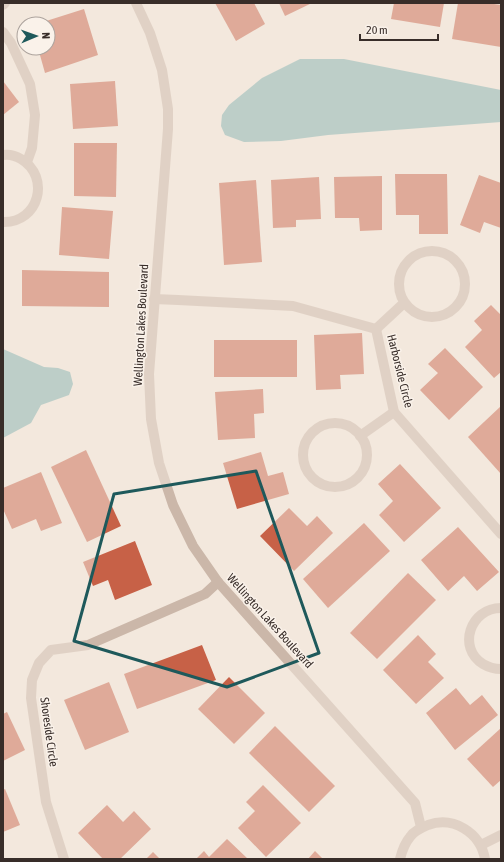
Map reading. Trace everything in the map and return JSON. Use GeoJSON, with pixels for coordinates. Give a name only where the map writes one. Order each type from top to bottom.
{"type":"FeatureCollection","features":[{"type":"Feature","properties":{"kind":"street","name":"Wellington Lakes Boulevard"},"geometry":{"type":"LineString","coordinates":[[136,3],[150,33],[162,70],[168,109],[168,129],[149,374],[151,419],[159,463],[173,505],[193,546],[218,582],[415,803],[421,828]]}},
{"type":"Feature","properties":{"kind":"street"},"geometry":{"type":"LineString","coordinates":[[3,32],[11,43],[30,84],[35,115],[32,148],[27,162]]}},
{"type":"Feature","properties":{"kind":"street"},"geometry":{"type":"LineString","coordinates":[[3,155],[6,154],[17,157],[27,162],[34,171],[38,182],[38,193],[35,204],[19,219],[3,222]]}},
{"type":"Feature","properties":{"kind":"street"},"geometry":{"type":"LineString","coordinates":[[436,250],[455,260],[461,269],[465,280],[464,290],[460,301],[453,310],[444,315],[433,318],[421,316],[412,311],[404,303],[399,293],[398,282],[401,271],[406,262],[415,255],[425,251],[436,250]]}},
{"type":"Feature","properties":{"kind":"street","name":"Harborside Circle"},"geometry":{"type":"LineString","coordinates":[[154,299],[293,306],[376,330],[394,412],[501,534]]}},
{"type":"Feature","properties":{"kind":"street"},"geometry":{"type":"LineString","coordinates":[[376,330],[404,303]]}},
{"type":"Feature","properties":{"kind":"street"},"geometry":{"type":"LineString","coordinates":[[360,436],[394,412]]}},
{"type":"Feature","properties":{"kind":"street"},"geometry":{"type":"LineString","coordinates":[[333,423],[344,424],[353,428],[360,436],[365,445],[367,455],[362,470],[351,482],[341,486],[331,487],[321,484],[312,477],[306,469],[303,459],[304,448],[314,431],[323,425],[333,423]]}},
{"type":"Feature","properties":{"kind":"street","name":"Shoreside Circle"},"geometry":{"type":"LineString","coordinates":[[64,859],[46,802],[31,698],[32,680],[39,663],[51,650],[88,645],[204,594],[218,582]]}},
{"type":"Feature","properties":{"kind":"street"},"geometry":{"type":"LineString","coordinates":[[501,608],[494,608],[478,617],[472,625],[469,635],[473,653],[479,661],[488,667],[501,669]]}},
{"type":"Feature","properties":{"kind":"street"},"geometry":{"type":"LineString","coordinates":[[400,859],[403,848],[410,836],[421,828],[434,823],[448,822],[461,826],[472,834],[481,845],[485,859]]}},
{"type":"Feature","properties":{"kind":"street"},"geometry":{"type":"LineString","coordinates":[[481,845],[501,835]]}},
{"type":"Feature","properties":{"kind":"highlighted area"},"geometry":{"type":"Polygon","coordinates":[[[256,471],[319,653],[227,687],[74,641],[114,494],[256,471]]]}},
{"type":"Feature","properties":{"kind":"water"},"geometry":{"type":"Polygon","coordinates":[[[300,59],[344,59],[501,90],[501,122],[328,135],[281,141],[244,142],[225,135],[221,126],[222,115],[229,105],[262,78],[300,59]]]}},
{"type":"Feature","properties":{"kind":"water"},"geometry":{"type":"Polygon","coordinates":[[[3,349],[44,367],[58,368],[70,372],[73,384],[69,395],[41,405],[31,423],[3,438],[3,349]]]}},
{"type":"Feature","properties":{"kind":"building"},"geometry":{"type":"Polygon","coordinates":[[[215,3],[254,3],[265,24],[236,41],[215,3]]]}},
{"type":"Feature","properties":{"kind":"building"},"geometry":{"type":"Polygon","coordinates":[[[279,3],[312,3],[285,16],[279,3]]]}},
{"type":"Feature","properties":{"kind":"building"},"geometry":{"type":"Polygon","coordinates":[[[394,3],[444,3],[440,27],[391,19],[394,3]]]}},
{"type":"Feature","properties":{"kind":"building"},"geometry":{"type":"Polygon","coordinates":[[[458,3],[487,3],[501,5],[501,47],[452,39],[458,3]]]}},
{"type":"Feature","properties":{"kind":"building"},"geometry":{"type":"Polygon","coordinates":[[[84,9],[98,55],[45,73],[40,56],[56,56],[56,18],[84,9]]]}},
{"type":"Feature","properties":{"kind":"building"},"geometry":{"type":"Polygon","coordinates":[[[3,81],[19,102],[3,115],[3,81]]]}},
{"type":"Feature","properties":{"kind":"building"},"geometry":{"type":"Polygon","coordinates":[[[115,81],[118,126],[73,129],[70,84],[115,81]]]}},
{"type":"Feature","properties":{"kind":"building"},"geometry":{"type":"Polygon","coordinates":[[[74,143],[117,143],[116,197],[74,196],[74,143]]]}},
{"type":"Feature","properties":{"kind":"building"},"geometry":{"type":"Polygon","coordinates":[[[395,174],[447,174],[448,234],[419,234],[419,215],[396,215],[395,174]]]}},
{"type":"Feature","properties":{"kind":"building"},"geometry":{"type":"Polygon","coordinates":[[[479,175],[501,183],[501,228],[484,222],[480,233],[460,225],[479,175]]]}},
{"type":"Feature","properties":{"kind":"building"},"geometry":{"type":"Polygon","coordinates":[[[382,176],[382,230],[360,231],[359,218],[335,218],[334,177],[382,176]]]}},
{"type":"Feature","properties":{"kind":"building"},"geometry":{"type":"Polygon","coordinates":[[[319,177],[321,219],[296,220],[296,227],[273,228],[271,180],[319,177]]]}},
{"type":"Feature","properties":{"kind":"building"},"geometry":{"type":"Polygon","coordinates":[[[256,180],[262,262],[224,265],[219,183],[256,180]]]}},
{"type":"Feature","properties":{"kind":"building"},"geometry":{"type":"Polygon","coordinates":[[[62,207],[113,211],[109,259],[59,255],[62,207]]]}},
{"type":"Feature","properties":{"kind":"building"},"geometry":{"type":"Polygon","coordinates":[[[22,270],[109,272],[109,307],[22,306],[22,270]]]}},
{"type":"Feature","properties":{"kind":"building"},"geometry":{"type":"Polygon","coordinates":[[[491,305],[501,315],[501,372],[494,378],[465,347],[482,330],[474,321],[491,305]]]}},
{"type":"Feature","properties":{"kind":"building"},"geometry":{"type":"Polygon","coordinates":[[[362,333],[364,374],[340,375],[341,389],[316,390],[314,335],[362,333]]]}},
{"type":"Feature","properties":{"kind":"building"},"geometry":{"type":"Polygon","coordinates":[[[214,340],[297,340],[297,377],[214,377],[214,340]]]}},
{"type":"Feature","properties":{"kind":"building"},"geometry":{"type":"Polygon","coordinates":[[[445,348],[483,387],[449,420],[420,390],[438,373],[428,364],[445,348]]]}},
{"type":"Feature","properties":{"kind":"building"},"geometry":{"type":"Polygon","coordinates":[[[263,389],[264,413],[254,414],[255,438],[218,440],[215,392],[263,389]]]}},
{"type":"Feature","properties":{"kind":"building"},"geometry":{"type":"Polygon","coordinates":[[[501,406],[501,474],[468,437],[501,406]]]}},
{"type":"Feature","properties":{"kind":"building"},"geometry":{"type":"Polygon","coordinates":[[[86,450],[121,526],[87,542],[51,467],[86,450]]]}},
{"type":"Feature","properties":{"kind":"building"},"geometry":{"type":"Polygon","coordinates":[[[261,452],[268,476],[283,472],[289,494],[237,509],[223,463],[261,452]]]}},
{"type":"Feature","properties":{"kind":"building"},"geometry":{"type":"Polygon","coordinates":[[[400,464],[441,508],[404,542],[379,515],[393,501],[378,484],[400,464]]]}},
{"type":"Feature","properties":{"kind":"building"},"geometry":{"type":"Polygon","coordinates":[[[41,472],[62,523],[41,531],[36,519],[12,529],[3,509],[3,488],[41,472]]]}},
{"type":"Feature","properties":{"kind":"building"},"geometry":{"type":"Polygon","coordinates":[[[289,508],[307,526],[317,516],[333,533],[294,571],[260,536],[289,508]]]}},
{"type":"Feature","properties":{"kind":"building"},"geometry":{"type":"Polygon","coordinates":[[[364,523],[390,551],[328,608],[303,579],[364,523]]]}},
{"type":"Feature","properties":{"kind":"building"},"geometry":{"type":"Polygon","coordinates":[[[458,527],[499,572],[477,591],[464,576],[448,591],[421,560],[458,527]]]}},
{"type":"Feature","properties":{"kind":"building"},"geometry":{"type":"Polygon","coordinates":[[[135,541],[152,585],[115,600],[108,580],[93,586],[83,562],[135,541]]]}},
{"type":"Feature","properties":{"kind":"building"},"geometry":{"type":"Polygon","coordinates":[[[408,573],[436,600],[377,659],[350,633],[408,573]]]}},
{"type":"Feature","properties":{"kind":"building"},"geometry":{"type":"Polygon","coordinates":[[[418,635],[436,654],[428,662],[444,678],[416,704],[383,670],[418,635]]]}},
{"type":"Feature","properties":{"kind":"building"},"geometry":{"type":"Polygon","coordinates":[[[202,645],[216,680],[137,709],[124,674],[202,645]]]}},
{"type":"Feature","properties":{"kind":"building"},"geometry":{"type":"Polygon","coordinates":[[[229,677],[265,713],[234,744],[198,709],[229,677]]]}},
{"type":"Feature","properties":{"kind":"building"},"geometry":{"type":"Polygon","coordinates":[[[109,682],[129,732],[85,750],[64,700],[109,682]]]}},
{"type":"Feature","properties":{"kind":"building"},"geometry":{"type":"Polygon","coordinates":[[[456,688],[470,705],[482,695],[498,715],[455,750],[426,713],[456,688]]]}},
{"type":"Feature","properties":{"kind":"building"},"geometry":{"type":"Polygon","coordinates":[[[7,712],[25,750],[3,761],[3,714],[7,712]]]}},
{"type":"Feature","properties":{"kind":"building"},"geometry":{"type":"Polygon","coordinates":[[[275,726],[335,786],[309,812],[249,753],[275,726]]]}},
{"type":"Feature","properties":{"kind":"building"},"geometry":{"type":"Polygon","coordinates":[[[501,728],[501,780],[493,787],[467,759],[501,728]]]}},
{"type":"Feature","properties":{"kind":"building"},"geometry":{"type":"Polygon","coordinates":[[[263,785],[301,823],[266,857],[238,828],[255,811],[246,802],[263,785]]]}},
{"type":"Feature","properties":{"kind":"building"},"geometry":{"type":"Polygon","coordinates":[[[5,789],[20,825],[3,832],[3,790],[5,789]]]}},
{"type":"Feature","properties":{"kind":"building"},"geometry":{"type":"Polygon","coordinates":[[[107,805],[123,822],[134,811],[151,829],[120,859],[103,859],[78,833],[107,805]]]}},
{"type":"Feature","properties":{"kind":"building"},"geometry":{"type":"Polygon","coordinates":[[[227,839],[248,859],[196,859],[204,851],[209,857],[227,839]]]}},
{"type":"Feature","properties":{"kind":"building"},"geometry":{"type":"Polygon","coordinates":[[[315,851],[323,859],[308,859],[315,851]]]}},
{"type":"Feature","properties":{"kind":"building"},"geometry":{"type":"Polygon","coordinates":[[[153,852],[160,859],[146,859],[153,852]]]}}]}
